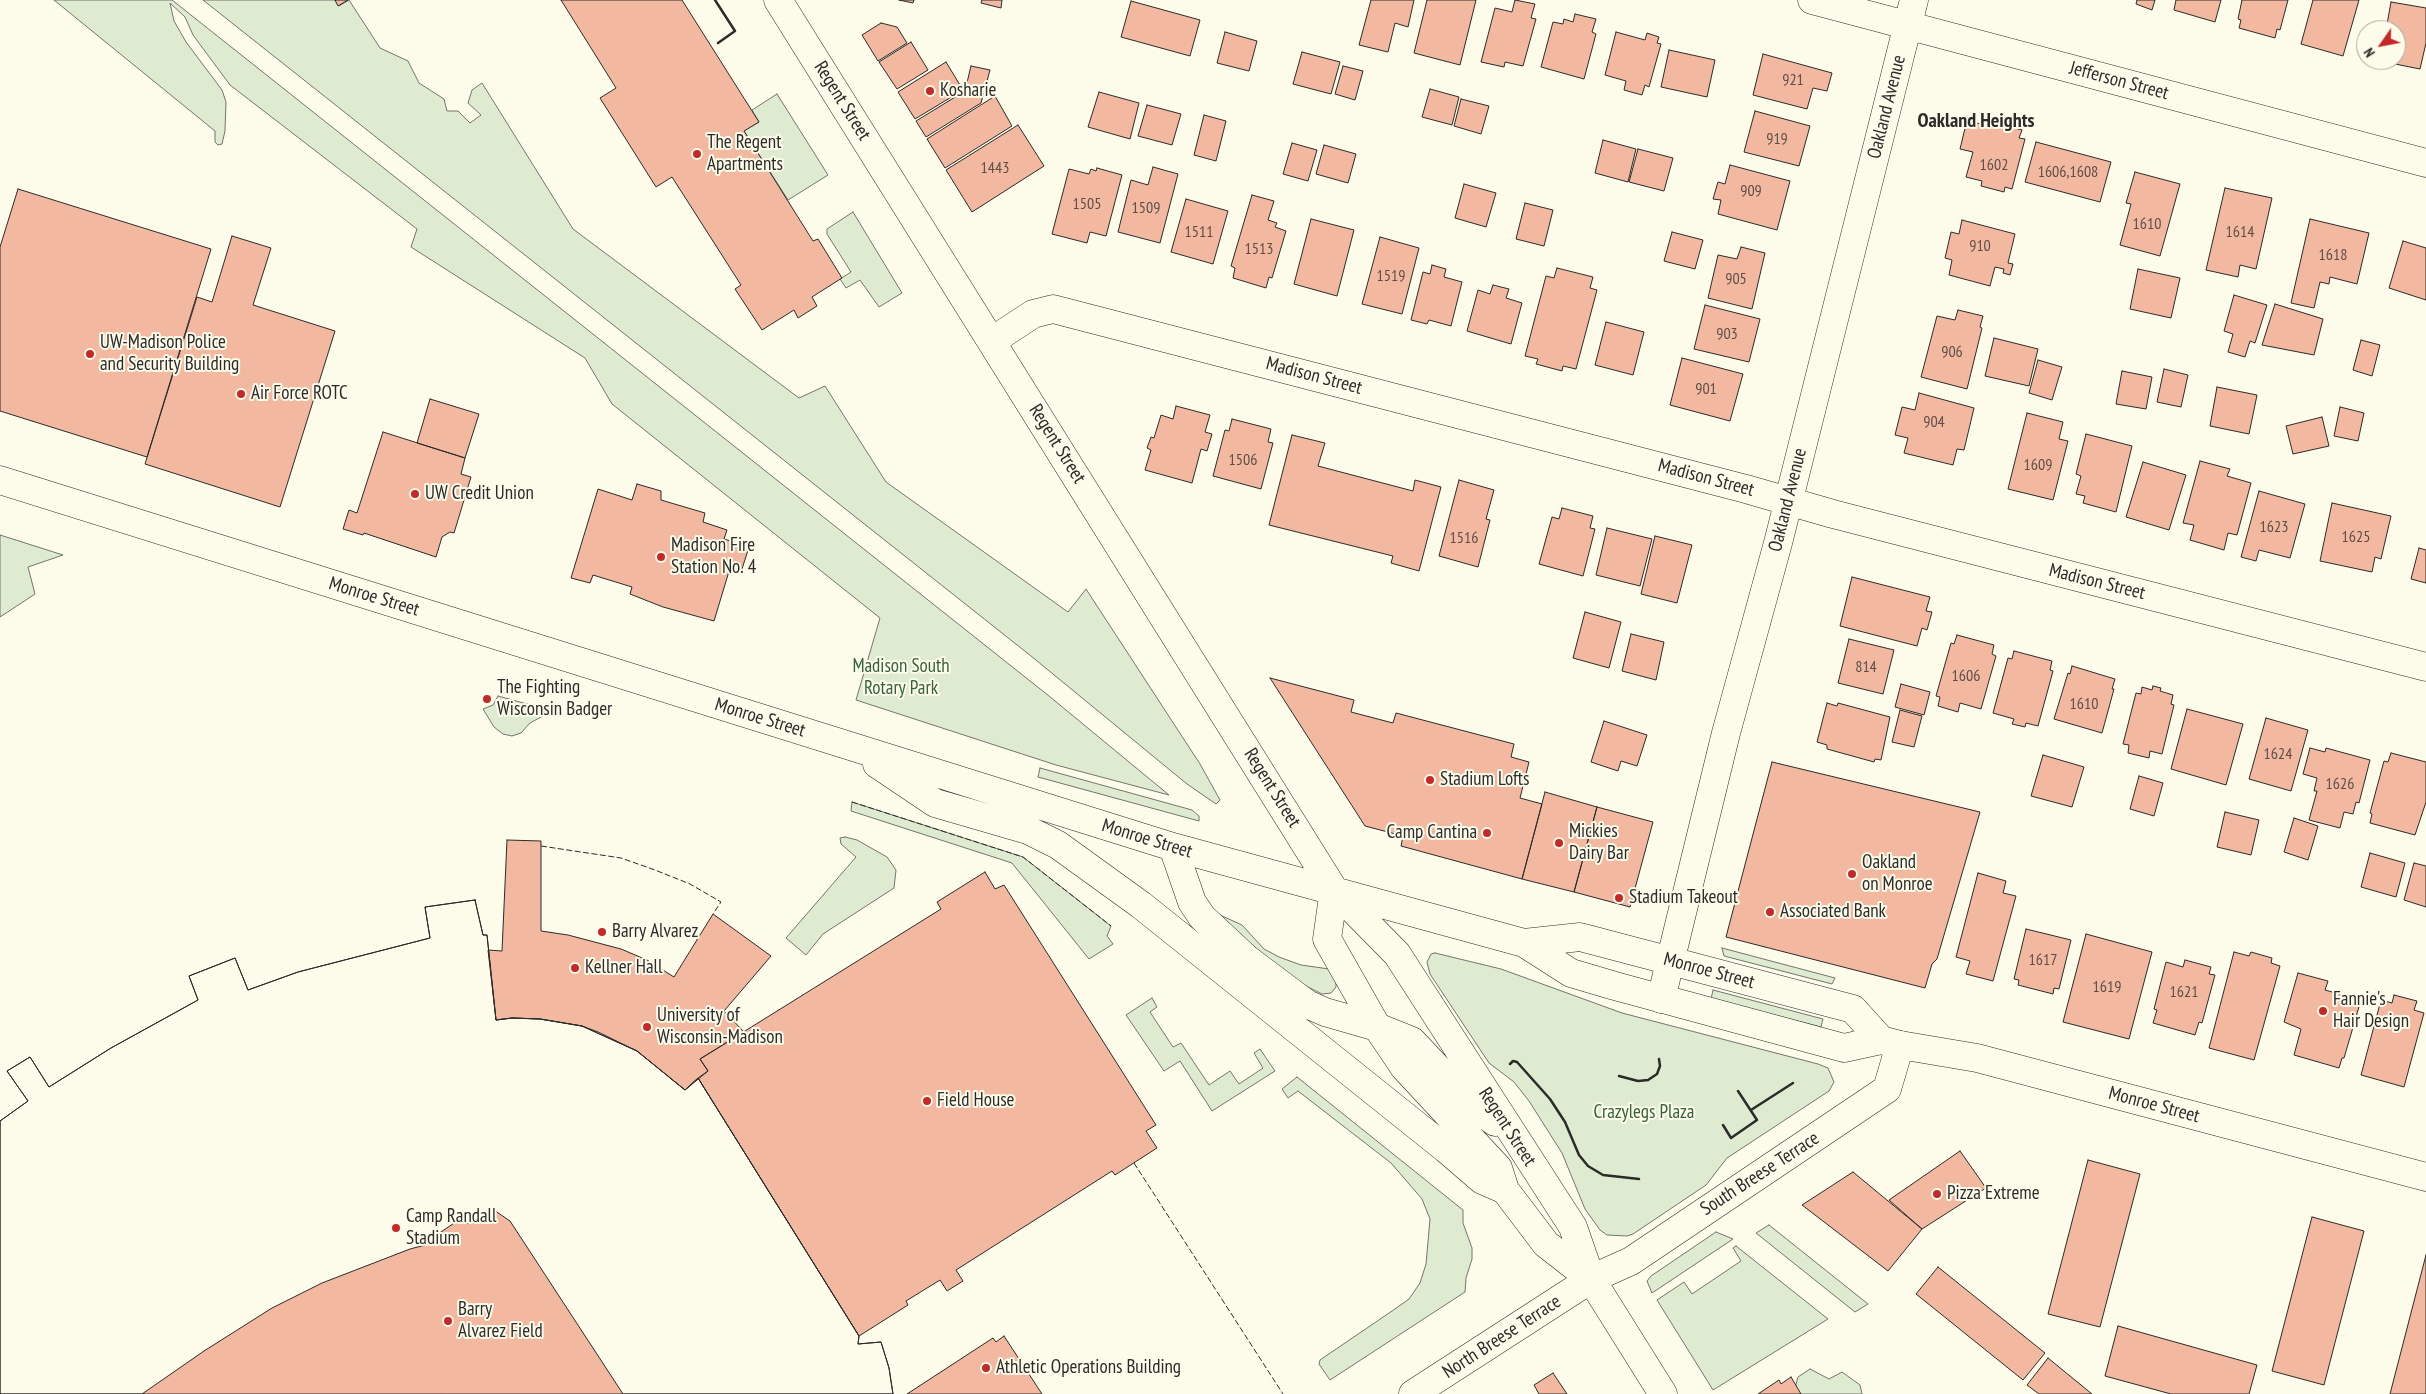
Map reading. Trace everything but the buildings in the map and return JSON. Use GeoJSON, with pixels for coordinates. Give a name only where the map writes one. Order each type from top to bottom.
{"type":"FeatureCollection","features":[{"type":"Feature","properties":{"kind":"main road","name":"Regent Street"},"geometry":{"type":"LineString","coordinates":[[778,0],[1334,890],[1397,954],[1511,1134],[1573,1227],[1591,1279],[1663,1394]]}},
{"type":"Feature","properties":{"kind":"main road","name":"Jefferson Street"},"geometry":{"type":"LineString","coordinates":[[1812,0],[1911,13],[2426,163]]}},
{"type":"Feature","properties":{"kind":"main road","name":"Oakland Avenue"},"geometry":{"type":"LineString","coordinates":[[1661,999],[1726,733],[1788,500],[1911,13]]}},
{"type":"Feature","properties":{"kind":"main road","name":"Madison Street"},"geometry":{"type":"LineString","coordinates":[[992,341],[1033,314],[1053,309],[1788,500],[1833,514],[2426,667]]}},
{"type":"Feature","properties":{"kind":"main road","name":"Monroe Street"},"geometry":{"type":"LineString","coordinates":[[0,480],[1173,848],[1334,890],[1524,943],[1571,973],[1661,999],[1844,1048],[1890,1042],[1977,1058],[2426,1177]]}},
{"type":"Feature","properties":{"kind":"main road"},"geometry":{"type":"LineString","coordinates":[[851,747],[934,803],[1028,830],[1058,845],[1148,911],[1446,1149],[1482,1180],[1505,1190]]}},
{"type":"Feature","properties":{"kind":"main road"},"geometry":{"type":"LineString","coordinates":[[1173,848],[1192,902],[1202,917],[1247,959],[1307,1004],[1325,1012],[1378,1027],[1412,1041],[1473,1106],[1511,1134]]}},
{"type":"Feature","properties":{"kind":"main road","name":"Regent Street"},"geometry":{"type":"LineString","coordinates":[[1334,890],[1327,939],[1378,1027],[1404,1067],[1498,1168],[1505,1190],[1546,1244],[1591,1279]]}},
{"type":"Feature","properties":{"kind":"main road","name":"Monroe Street"},"geometry":{"type":"LineString","coordinates":[[1524,943],[1580,938],[1853,1009],[1890,1042]]}},
{"type":"Feature","properties":{"kind":"main road","name":"South Breese Terrace"},"geometry":{"type":"LineString","coordinates":[[1591,1279],[1631,1261],[1887,1089],[1890,1042]]}},
{"type":"Feature","properties":{"kind":"main road","name":"North Breese Terrace"},"geometry":{"type":"LineString","coordinates":[[1413,1394],[1591,1279]]}},
{"type":"Feature","properties":{"kind":"green space","name":"Madison South Rotary Park"},"geometry":{"type":"Polygon","coordinates":[[[54,0],[172,0],[1049,696],[1169,795],[1056,765],[856,700],[880,618],[612,404],[585,358],[411,247],[417,229],[230,85],[193,35],[185,17],[170,3],[174,21],[186,42],[222,90],[226,102],[225,131],[222,144],[218,145],[215,142],[215,131],[54,0]]]}},
{"type":"Feature","properties":{"kind":"green space"},"geometry":{"type":"Polygon","coordinates":[[[203,0],[335,0],[339,6],[349,0],[380,48],[408,61],[419,83],[444,99],[447,111],[458,111],[470,123],[481,115],[468,103],[472,90],[482,83],[573,229],[799,398],[825,386],[886,482],[1068,612],[1086,589],[1200,764],[1220,800],[1216,804],[1187,784],[1031,656],[203,0]]]}},
{"type":"Feature","properties":{"kind":"green space"},"geometry":{"type":"Polygon","coordinates":[[[777,94],[828,175],[788,200],[744,131],[759,122],[752,110],[777,94]]]}},
{"type":"Feature","properties":{"kind":"green space"},"geometry":{"type":"Polygon","coordinates":[[[853,212],[902,293],[879,307],[860,280],[846,288],[840,279],[851,272],[827,234],[827,229],[853,212]]]}},
{"type":"Feature","properties":{"kind":"green space"},"geometry":{"type":"Polygon","coordinates":[[[0,535],[63,555],[28,567],[35,594],[0,617],[0,535]]]}},
{"type":"Feature","properties":{"kind":"green space"},"geometry":{"type":"Polygon","coordinates":[[[498,696],[538,707],[543,716],[530,723],[521,733],[512,736],[503,734],[494,727],[483,709],[493,705],[498,696]]]}},
{"type":"Feature","properties":{"kind":"green space"},"geometry":{"type":"Polygon","coordinates":[[[1040,768],[1192,810],[1199,816],[1199,821],[1038,777],[1040,768]]]}},
{"type":"Feature","properties":{"kind":"green space"},"geometry":{"type":"Polygon","coordinates":[[[852,802],[1023,857],[1111,926],[1107,936],[1113,944],[1089,959],[1012,863],[851,811],[852,802]]]}},
{"type":"Feature","properties":{"kind":"green space"},"geometry":{"type":"Polygon","coordinates":[[[845,837],[857,840],[887,857],[896,870],[894,888],[823,934],[806,955],[786,938],[856,857],[841,844],[840,838],[845,837]]]}},
{"type":"Feature","properties":{"kind":"green space"},"geometry":{"type":"Polygon","coordinates":[[[1220,915],[1242,925],[1264,949],[1279,957],[1301,965],[1329,969],[1336,981],[1336,987],[1331,993],[1322,994],[1298,982],[1231,928],[1220,915]]]}},
{"type":"Feature","properties":{"kind":"green space"},"geometry":{"type":"Polygon","coordinates":[[[1722,948],[1835,978],[1832,984],[1724,956],[1722,948]]]}},
{"type":"Feature","properties":{"kind":"green space","name":"Crazylegs Plaza"},"geometry":{"type":"Polygon","coordinates":[[[1435,953],[1501,969],[1622,1013],[1818,1064],[1828,1068],[1834,1082],[1829,1091],[1727,1158],[1706,1185],[1633,1234],[1627,1236],[1607,1235],[1600,1230],[1585,1209],[1562,1153],[1529,1101],[1514,1082],[1489,1063],[1430,974],[1427,962],[1431,954],[1435,953]]]}},
{"type":"Feature","properties":{"kind":"green space"},"geometry":{"type":"Polygon","coordinates":[[[1713,990],[1823,1019],[1821,1027],[1711,999],[1713,990]]]}},
{"type":"Feature","properties":{"kind":"green space"},"geometry":{"type":"Polygon","coordinates":[[[1152,998],[1157,1007],[1150,1012],[1173,1047],[1181,1043],[1209,1085],[1230,1071],[1239,1084],[1263,1068],[1254,1053],[1260,1049],[1275,1071],[1212,1111],[1180,1061],[1164,1071],[1126,1015],[1152,998]]]}},
{"type":"Feature","properties":{"kind":"green space"},"geometry":{"type":"Polygon","coordinates":[[[1297,1077],[1463,1210],[1463,1223],[1472,1248],[1472,1259],[1466,1278],[1465,1292],[1330,1380],[1319,1364],[1320,1360],[1409,1299],[1420,1283],[1426,1264],[1430,1219],[1422,1199],[1391,1163],[1298,1091],[1288,1098],[1282,1089],[1297,1077]]]}},
{"type":"Feature","properties":{"kind":"green space"},"geometry":{"type":"Polygon","coordinates":[[[1769,1225],[1868,1304],[1855,1312],[1756,1233],[1769,1225]]]}},
{"type":"Feature","properties":{"kind":"green space"},"geometry":{"type":"Polygon","coordinates":[[[1716,1232],[1733,1239],[1652,1293],[1647,1281],[1651,1276],[1716,1232]]]}},
{"type":"Feature","properties":{"kind":"green space"},"geometry":{"type":"Polygon","coordinates":[[[1736,1246],[1828,1319],[1713,1390],[1657,1300],[1684,1282],[1692,1294],[1741,1261],[1733,1248],[1736,1246]]]}},
{"type":"Feature","properties":{"kind":"green space"},"geometry":{"type":"Polygon","coordinates":[[[1810,1369],[1829,1379],[1842,1372],[1860,1385],[1862,1394],[1788,1394],[1795,1388],[1798,1377],[1810,1369]]]}},
{"type":"Feature","properties":{"kind":"fence"},"geometry":{"type":"LineString","coordinates":[[852,802],[1023,857],[1111,926]]}},
{"type":"Feature","properties":{"kind":"fence"},"geometry":{"type":"LineString","coordinates":[[541,846],[621,858],[655,870],[690,884],[721,902],[713,914]]}},
{"type":"Feature","properties":{"kind":"fence"},"geometry":{"type":"LineString","coordinates":[[1134,1163],[1283,1394]]}},
{"type":"Feature","properties":{"kind":"wall"},"geometry":{"type":"LineString","coordinates":[[715,0],[735,31],[718,43]]}},
{"type":"Feature","properties":{"kind":"wall"},"geometry":{"type":"LineString","coordinates":[[1619,1076],[1638,1081],[1648,1080],[1657,1074],[1660,1066],[1659,1059]]}},
{"type":"Feature","properties":{"kind":"wall"},"geometry":{"type":"LineString","coordinates":[[1510,1064],[1513,1061],[1517,1062],[1550,1099],[1565,1122],[1579,1155],[1588,1166],[1603,1175],[1639,1179]]}},
{"type":"Feature","properties":{"kind":"wall"},"geometry":{"type":"LineString","coordinates":[[1751,1110],[1793,1083]]}},
{"type":"Feature","properties":{"kind":"wall"},"geometry":{"type":"LineString","coordinates":[[1723,1125],[1731,1138],[1757,1120],[1738,1091]]}},
{"type":"Feature","properties":{"kind":"place","name":"Kosharie"},"geometry":{"type":"Point","coordinates":[930,91]}},
{"type":"Feature","properties":{"kind":"place","name":"The Regent Apartments"},"geometry":{"type":"Point","coordinates":[697,154]}},
{"type":"Feature","properties":{"kind":"place","name":"UW-Madison Police and Security Building"},"geometry":{"type":"Point","coordinates":[90,354]}},
{"type":"Feature","properties":{"kind":"place","name":"Air Force ROTC"},"geometry":{"type":"Point","coordinates":[241,394]}},
{"type":"Feature","properties":{"kind":"place","name":"UW Credit Union"},"geometry":{"type":"Point","coordinates":[415,494]}},
{"type":"Feature","properties":{"kind":"place","name":"Madison Fire Station No. 4"},"geometry":{"type":"Point","coordinates":[661,557]}},
{"type":"Feature","properties":{"kind":"place","name":"The Fighting Wisconsin Badger"},"geometry":{"type":"Point","coordinates":[487,699]}},
{"type":"Feature","properties":{"kind":"place","name":"Stadium Lofts"},"geometry":{"type":"Point","coordinates":[1430,780]}},
{"type":"Feature","properties":{"kind":"place","name":"Camp Cantina"},"geometry":{"type":"Point","coordinates":[1487,833]}},
{"type":"Feature","properties":{"kind":"place","name":"Mickies Dairy Bar"},"geometry":{"type":"Point","coordinates":[1559,843]}},
{"type":"Feature","properties":{"kind":"place","name":"Oakland on Monroe"},"geometry":{"type":"Point","coordinates":[1852,874]}},
{"type":"Feature","properties":{"kind":"place","name":"Stadium Takeout"},"geometry":{"type":"Point","coordinates":[1619,898]}},
{"type":"Feature","properties":{"kind":"place","name":"Associated Bank"},"geometry":{"type":"Point","coordinates":[1770,912]}},
{"type":"Feature","properties":{"kind":"place","name":"Barry Alvarez"},"geometry":{"type":"Point","coordinates":[602,932]}},
{"type":"Feature","properties":{"kind":"place","name":"Kellner Hall"},"geometry":{"type":"Point","coordinates":[575,968]}},
{"type":"Feature","properties":{"kind":"place","name":"Fannie's Hair Design"},"geometry":{"type":"Point","coordinates":[2323,1011]}},
{"type":"Feature","properties":{"kind":"place","name":"University of Wisconsin-Madison"},"geometry":{"type":"Point","coordinates":[647,1027]}},
{"type":"Feature","properties":{"kind":"place","name":"Field House"},"geometry":{"type":"Point","coordinates":[927,1101]}},
{"type":"Feature","properties":{"kind":"place","name":"Pizza Extreme"},"geometry":{"type":"Point","coordinates":[1937,1194]}},
{"type":"Feature","properties":{"kind":"place","name":"Camp Randall Stadium"},"geometry":{"type":"Point","coordinates":[396,1228]}},
{"type":"Feature","properties":{"kind":"place","name":"Barry Alvarez Field"},"geometry":{"type":"Point","coordinates":[448,1321]}},
{"type":"Feature","properties":{"kind":"place","name":"Athletic Operations Building"},"geometry":{"type":"Point","coordinates":[986,1368]}},
{"type":"Feature","properties":{"kind":"district","name":"Oakland Heights"},"geometry":{"type":"Point","coordinates":[1976,121]}}]}
